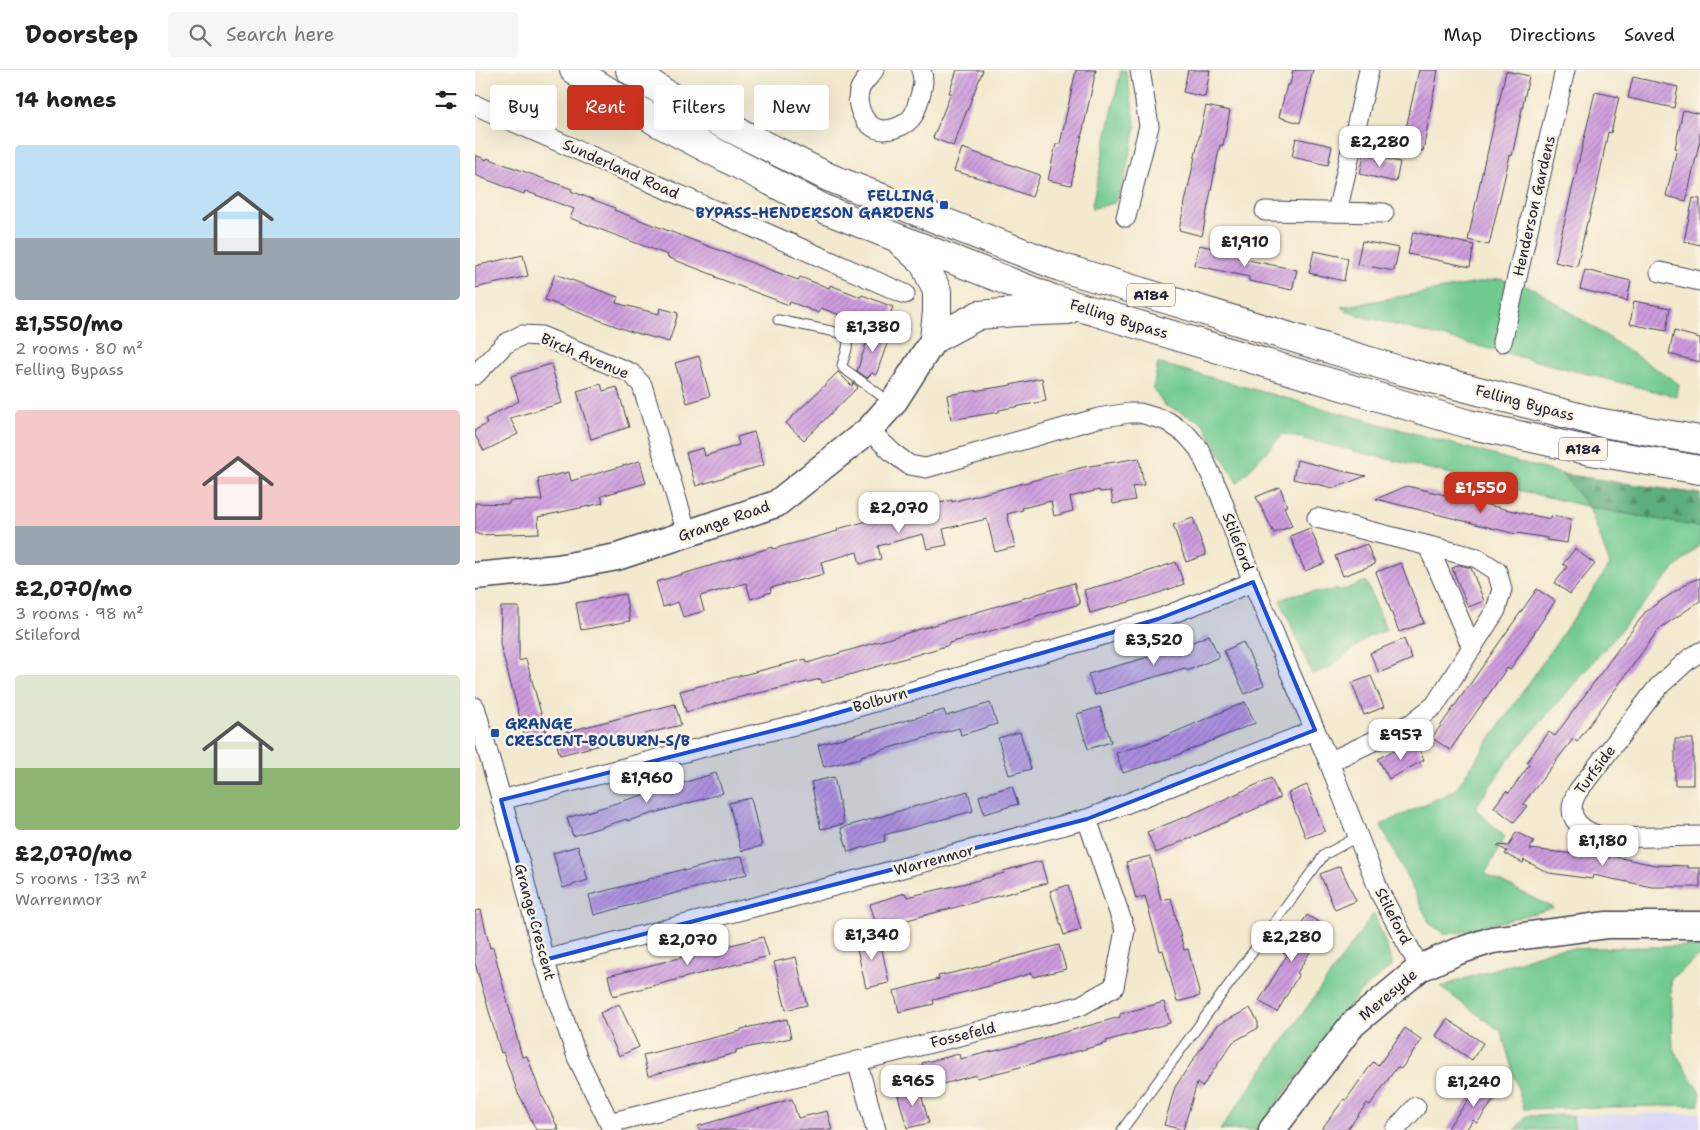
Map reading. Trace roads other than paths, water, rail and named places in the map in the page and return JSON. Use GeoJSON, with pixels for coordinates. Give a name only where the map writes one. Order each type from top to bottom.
{"type":"FeatureCollection","features":[{"type":"Feature","properties":{"kind":"highway","name":"Felling Bypass"},"geometry":{"type":"LineString","coordinates":[[574,70],[659,123],[824,209],[1053,299],[1468,424],[1591,451],[1700,470]]}},
{"type":"Feature","properties":{"kind":"highway","name":"Felling Bypass"},"geometry":{"type":"LineString","coordinates":[[630,70],[677,101],[828,177],[1059,267],[1411,373],[1597,422],[1700,440]]}},
{"type":"Feature","properties":{"kind":"highway"},"geometry":{"type":"LineString","coordinates":[[895,236],[924,263],[937,291],[934,339]]}},
{"type":"Feature","properties":{"kind":"highway"},"geometry":{"type":"LineString","coordinates":[[934,339],[979,315],[1085,309]]}},
{"type":"Feature","properties":{"kind":"street"},"geometry":{"type":"LineString","coordinates":[[874,70],[860,88],[858,95],[859,105],[867,121],[873,127],[891,129],[899,127],[914,115],[923,85],[924,77],[921,70]]}},
{"type":"Feature","properties":{"kind":"street"},"geometry":{"type":"LineString","coordinates":[[1126,216],[1149,126],[1140,70]]}},
{"type":"Feature","properties":{"kind":"street"},"geometry":{"type":"LineString","coordinates":[[1337,212],[1369,70]]}},
{"type":"Feature","properties":{"kind":"street","name":"Henderson Gardens"},"geometry":{"type":"LineString","coordinates":[[1502,342],[1565,70]]}},
{"type":"Feature","properties":{"kind":"street","name":"Sunderland Road"},"geometry":{"type":"LineString","coordinates":[[475,105],[905,294]]}},
{"type":"Feature","properties":{"kind":"street"},"geometry":{"type":"LineString","coordinates":[[1265,211],[1385,213]]}},
{"type":"Feature","properties":{"kind":"street"},"geometry":{"type":"LineString","coordinates":[[1660,272],[1700,281]]}},
{"type":"Feature","properties":{"kind":"street","name":"Birch Avenue"},"geometry":{"type":"LineString","coordinates":[[475,375],[505,344],[522,335],[541,336],[631,373],[642,385],[687,533]]}},
{"type":"Feature","properties":{"kind":"street","name":"Grange Road"},"geometry":{"type":"LineString","coordinates":[[475,576],[558,568],[617,557],[775,504],[869,430],[893,403],[934,339]]}},
{"type":"Feature","properties":{"kind":"street","name":"Stileford"},"geometry":{"type":"LineString","coordinates":[[869,430],[893,453],[909,465],[926,468],[1097,418],[1140,413],[1167,421],[1186,434],[1199,449],[1219,492],[1253,582],[1329,762],[1357,837],[1381,893],[1420,968]]}},
{"type":"Feature","properties":{"kind":"street"},"geometry":{"type":"LineString","coordinates":[[1317,518],[1477,558],[1497,571],[1502,589],[1496,610],[1435,705],[1412,723],[1329,762]]}},
{"type":"Feature","properties":{"kind":"street"},"geometry":{"type":"LineString","coordinates":[[1428,546],[1471,648]]}},
{"type":"Feature","properties":{"kind":"street","name":"Bolburn"},"geometry":{"type":"LineString","coordinates":[[501,800],[803,723],[1158,619],[1253,582]]}},
{"type":"Feature","properties":{"kind":"street","name":"Turfside"},"geometry":{"type":"LineString","coordinates":[[1700,652],[1672,673],[1658,687],[1578,791],[1572,807],[1573,816],[1586,831],[1608,838],[1700,836]]}},
{"type":"Feature","properties":{"kind":"street","name":"Grange Crescent"},"geometry":{"type":"LineString","coordinates":[[475,707],[522,871],[544,960],[577,1057],[611,1126]]}},
{"type":"Feature","properties":{"kind":"street","name":"Warrenmor"},"geometry":{"type":"LineString","coordinates":[[544,960],[774,902],[1087,819],[1315,730]]}},
{"type":"Feature","properties":{"kind":"street","name":"Fossefeld"},"geometry":{"type":"LineString","coordinates":[[611,1126],[857,1061],[1081,1006],[1113,986],[1125,930],[1087,819]]}},
{"type":"Feature","properties":{"kind":"street","name":"Meresyde"},"geometry":{"type":"LineString","coordinates":[[1281,1127],[1352,1025],[1420,968],[1456,952],[1492,940],[1607,925],[1700,925]]}},
{"type":"Feature","properties":{"kind":"street"},"geometry":{"type":"LineString","coordinates":[[857,1061],[876,1130]]}},
{"type":"Feature","properties":{"kind":"street"},"geometry":{"type":"LineString","coordinates":[[1395,1130],[1416,1106]]}},
{"type":"Feature","properties":{"kind":"lane"},"geometry":{"type":"LineString","coordinates":[[778,320],[845,334],[848,338],[848,343],[842,365],[843,368],[893,403]]}},
{"type":"Feature","properties":{"kind":"lane"},"geometry":{"type":"LineString","coordinates":[[1122,1130],[1324,855],[1357,837]]}},
{"type":"Feature","properties":{"kind":"place","name":"FELLING BYPASS-HENDERSON GARDENS"},"geometry":{"type":"Point","coordinates":[944,205]}},
{"type":"Feature","properties":{"kind":"place","name":"GRANGE CRESCENT-BOLBURN-S/B"},"geometry":{"type":"Point","coordinates":[495,733]}}]}
